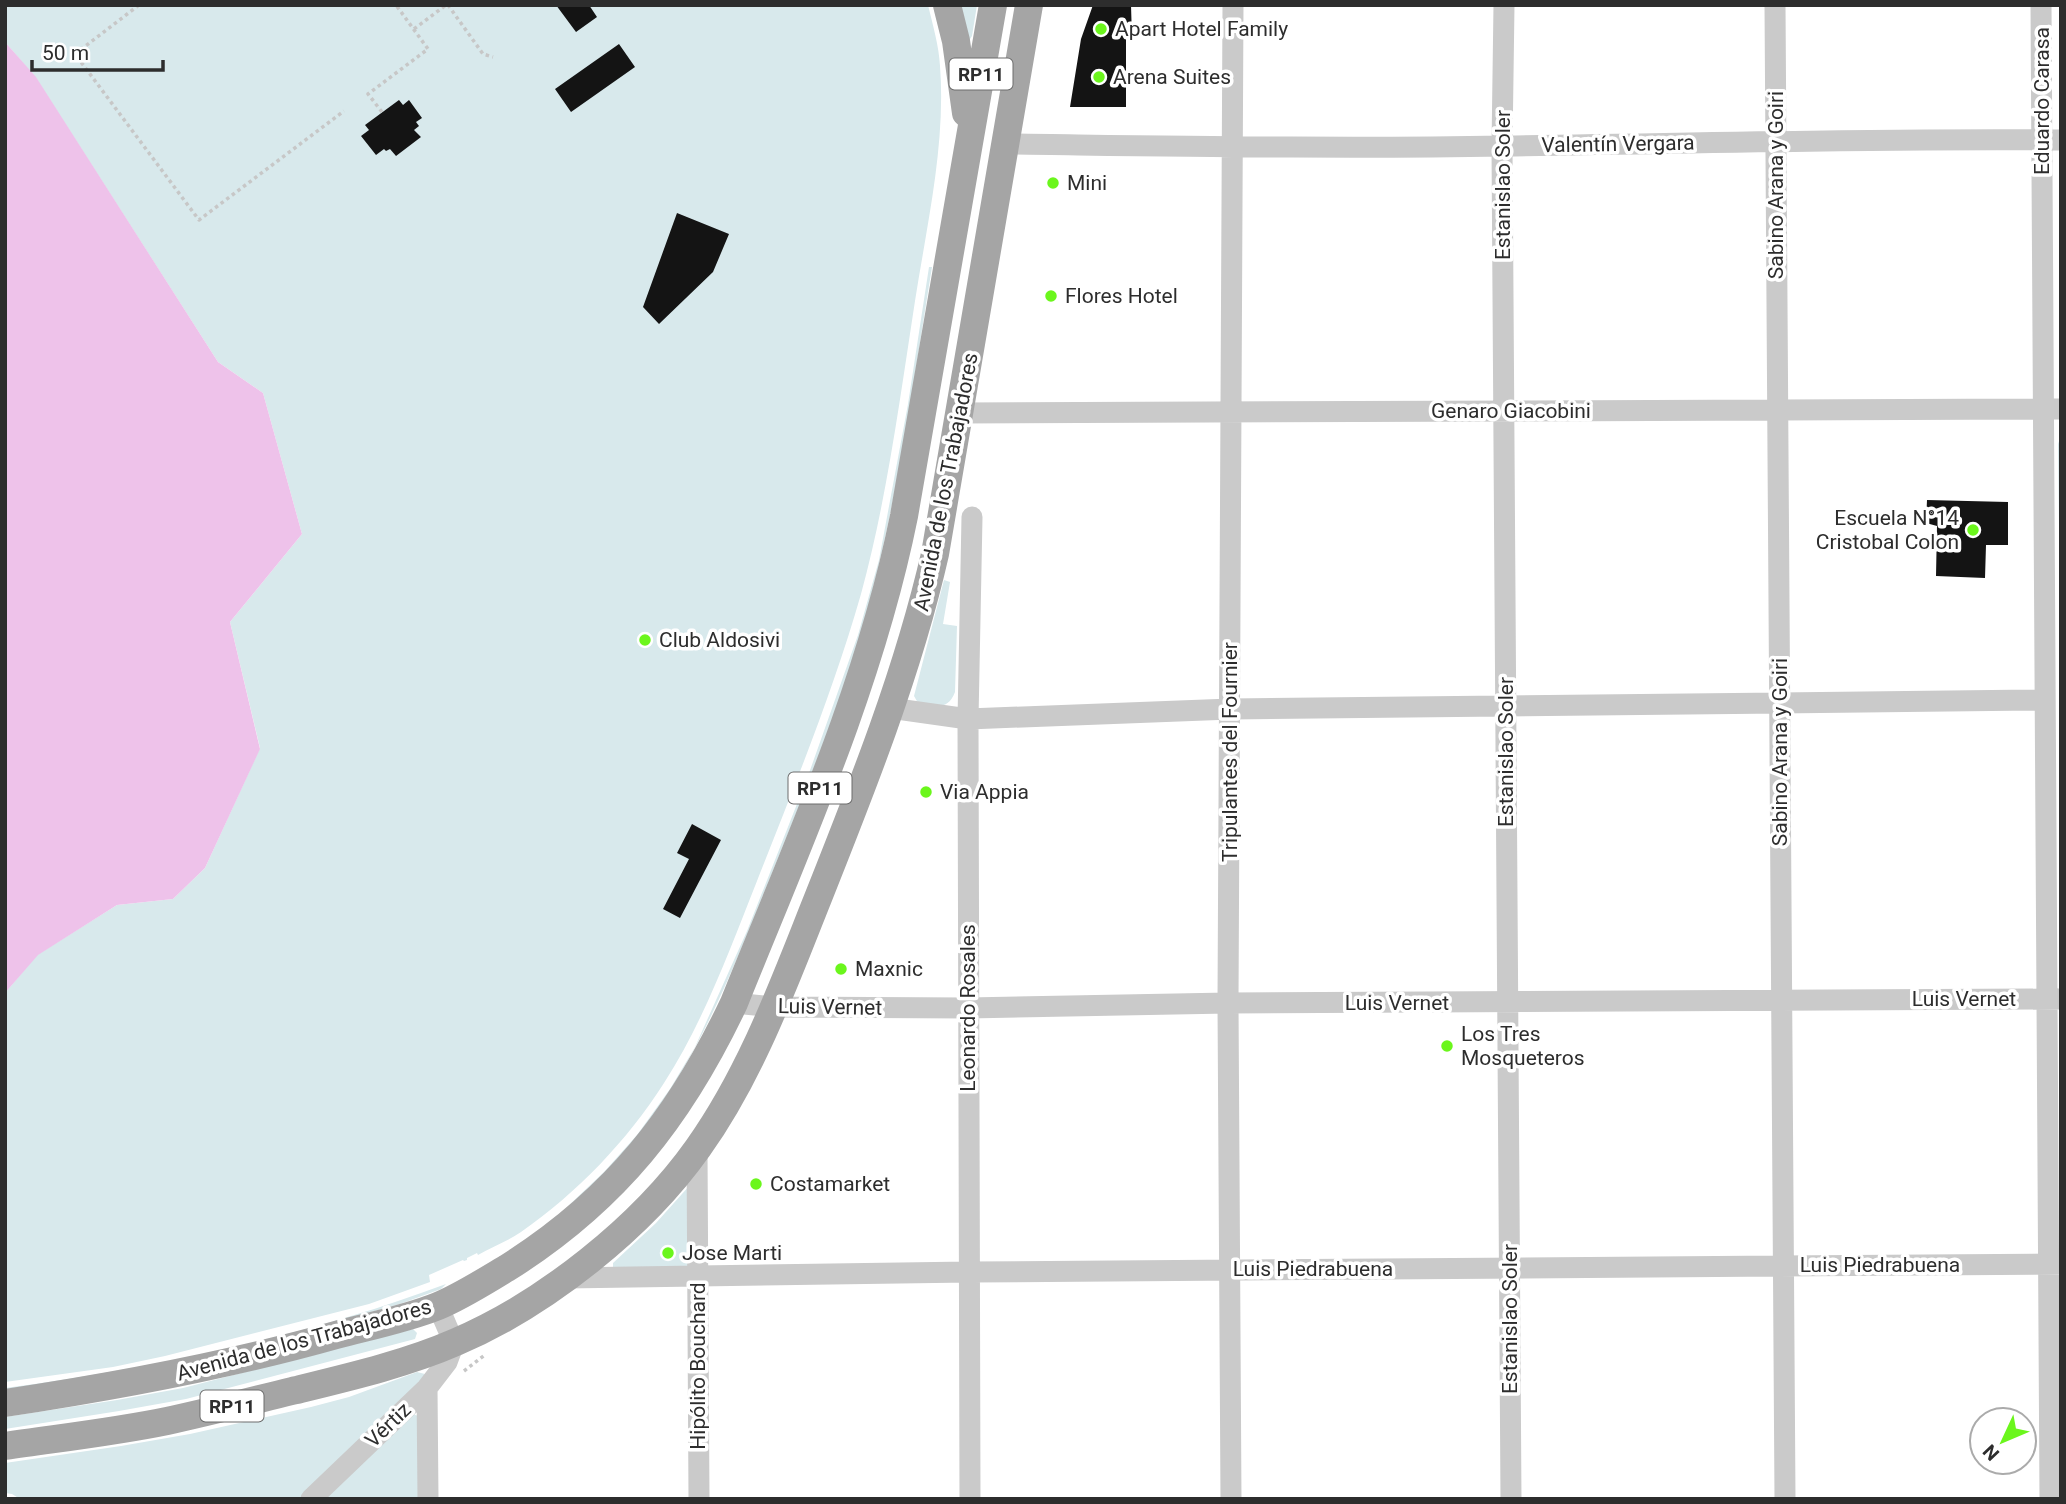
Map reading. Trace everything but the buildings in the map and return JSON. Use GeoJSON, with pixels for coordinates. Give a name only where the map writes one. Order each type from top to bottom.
{"type":"FeatureCollection","features":[{"type":"Feature","properties":{"kind":"main road"},"geometry":{"type":"LineString","coordinates":[[947,5],[960,67],[969,142]]}},
{"type":"Feature","properties":{"kind":"main road","name":"Avenida de los Trabajadores"},"geometry":{"type":"LineString","coordinates":[[5,1403],[122,1385],[208,1368],[438,1306],[492,1277],[572,1222],[625,1172],[676,1108],[710,1051],[734,1003],[829,763],[868,655],[894,564],[993,5]]}},
{"type":"Feature","properties":{"kind":"main road","name":"Avenida de los Trabajadores"},"geometry":{"type":"LineString","coordinates":[[5,1446],[177,1418],[358,1374],[454,1343],[521,1308],[566,1278],[635,1220],[697,1150],[738,1082],[775,1007],[890,709],[922,614],[960,414],[1029,5]]}},
{"type":"Feature","properties":{"kind":"street","name":"Tripulantes del Fournier"},"geometry":{"type":"LineString","coordinates":[[1231,1499],[1228,1003],[1233,5]]}},
{"type":"Feature","properties":{"kind":"street","name":"Estanislao Soler"},"geometry":{"type":"LineString","coordinates":[[1504,5],[1502,146],[1511,1499]]}},
{"type":"Feature","properties":{"kind":"street","name":"Sabino Arana y Goiri"},"geometry":{"type":"LineString","coordinates":[[1775,5],[1785,1499]]}},
{"type":"Feature","properties":{"kind":"street","name":"Eduardo Carasa"},"geometry":{"type":"LineString","coordinates":[[2041,5],[2052,140],[2052,409],[2045,700],[2054,999],[2055,1264],[2050,1499]]}},
{"type":"Feature","properties":{"kind":"street","name":"Valentín Vergara"},"geometry":{"type":"LineString","coordinates":[[1007,144],[1502,146],[2052,140]]}},
{"type":"Feature","properties":{"kind":"street","name":"Genaro Giacobini"},"geometry":{"type":"LineString","coordinates":[[960,414],[2052,409]]}},
{"type":"Feature","properties":{"kind":"street","name":"Leonardo Rosales"},"geometry":{"type":"LineString","coordinates":[[970,1499],[968,667],[972,517]]}},
{"type":"Feature","properties":{"kind":"street"},"geometry":{"type":"LineString","coordinates":[[890,709],[968,719],[1231,709],[2045,700]]}},
{"type":"Feature","properties":{"kind":"street","name":"Luis Vernet"},"geometry":{"type":"LineString","coordinates":[[734,1003],[775,1007],[968,1008],[1228,1003],[2054,999]]}},
{"type":"Feature","properties":{"kind":"street","name":"Hipólito Bouchard"},"geometry":{"type":"LineString","coordinates":[[697,1150],[699,1499]]}},
{"type":"Feature","properties":{"kind":"street","name":"Luis Piedrabuena"},"geometry":{"type":"LineString","coordinates":[[566,1278],[969,1272],[2055,1264]]}},
{"type":"Feature","properties":{"kind":"street"},"geometry":{"type":"LineString","coordinates":[[438,1306],[454,1343]]}},
{"type":"Feature","properties":{"kind":"street","name":"Vértiz"},"geometry":{"type":"LineString","coordinates":[[311,1499],[426,1388],[447,1362],[454,1343]]}},
{"type":"Feature","properties":{"kind":"street"},"geometry":{"type":"LineString","coordinates":[[426,1388],[428,1499]]}},
{"type":"Feature","properties":{"kind":"path"},"geometry":{"type":"LineString","coordinates":[[139,5],[75,54],[199,220],[344,111]]}},
{"type":"Feature","properties":{"kind":"path"},"geometry":{"type":"LineString","coordinates":[[382,112],[368,94],[428,49],[396,5]]}},
{"type":"Feature","properties":{"kind":"path"},"geometry":{"type":"LineString","coordinates":[[414,29],[447,5],[483,54],[493,57]]}},
{"type":"Feature","properties":{"kind":"shaded area","name":"Club Aldosivi"},"geometry":{"type":"Polygon","coordinates":[[[5,5],[928,5],[938,51],[941,95],[934,184],[898,411],[886,485],[861,594],[812,739],[726,958],[692,1035],[650,1104],[600,1165],[542,1217],[521,1232],[478,1255],[477,1253],[467,1260],[429,1275],[430,1282],[369,1304],[165,1356],[113,1367],[5,1382],[5,993],[37,955],[117,905],[173,899],[205,868],[260,748],[230,622],[302,534],[263,393],[218,362],[36,78],[5,42],[5,5]]]}},
{"type":"Feature","properties":{"kind":"shaded area"},"geometry":{"type":"Polygon","coordinates":[[[960,5],[977,5],[970,39],[968,39],[960,5]]]}},
{"type":"Feature","properties":{"kind":"shaded area"},"geometry":{"type":"Polygon","coordinates":[[[5,42],[36,77],[218,362],[263,393],[302,534],[230,622],[260,749],[205,868],[173,899],[117,905],[38,955],[5,993],[5,42]]]}},
{"type":"Feature","properties":{"kind":"shaded area"},"geometry":{"type":"Polygon","coordinates":[[[929,267],[932,267],[884,544],[860,635],[827,734],[745,941],[696,1046],[747,931],[808,776],[858,635],[879,560],[908,404],[929,267]]]}},
{"type":"Feature","properties":{"kind":"shaded area"},"geometry":{"type":"Polygon","coordinates":[[[2061,435],[2061,695],[2058,444],[2061,435]]]}},
{"type":"Feature","properties":{"kind":"shaded area"},"geometry":{"type":"Polygon","coordinates":[[[944,580],[950,582],[943,624],[957,626],[955,692],[945,705],[935,706],[918,703],[914,696],[944,580]]]}},
{"type":"Feature","properties":{"kind":"shaded area"},"geometry":{"type":"Polygon","coordinates":[[[694,1049],[661,1105],[633,1142],[602,1176],[567,1207],[604,1172],[637,1135],[694,1049]]]}},
{"type":"Feature","properties":{"kind":"shaded area"},"geometry":{"type":"Polygon","coordinates":[[[690,1185],[689,1270],[613,1269],[613,1263],[656,1223],[690,1185]]]}},
{"type":"Feature","properties":{"kind":"shaded area"},"geometry":{"type":"Polygon","coordinates":[[[446,1284],[441,1289],[400,1304],[215,1355],[5,1392],[5,1388],[117,1371],[284,1335],[393,1303],[446,1284]]]}},
{"type":"Feature","properties":{"kind":"shaded area"},"geometry":{"type":"Polygon","coordinates":[[[413,1329],[417,1333],[415,1339],[186,1399],[5,1429],[5,1417],[183,1388],[413,1329]]]}},
{"type":"Feature","properties":{"kind":"shaded area"},"geometry":{"type":"Polygon","coordinates":[[[417,1372],[425,1374],[421,1383],[300,1499],[20,1499],[5,1493],[5,1463],[190,1434],[349,1397],[417,1372]]]}},
{"type":"Feature","properties":{"kind":"shaded area"},"geometry":{"type":"Polygon","coordinates":[[[413,1414],[418,1416],[419,1499],[322,1499],[413,1414]]]}},
{"type":"Feature","properties":{"kind":"place","name":"Apart Hotel Family"},"geometry":{"type":"Point","coordinates":[1101,29]}},
{"type":"Feature","properties":{"kind":"place","name":"Arena Suites"},"geometry":{"type":"Point","coordinates":[1099,77]}},
{"type":"Feature","properties":{"kind":"place","name":"Mini"},"geometry":{"type":"Point","coordinates":[1053,183]}},
{"type":"Feature","properties":{"kind":"place","name":"Flores Hotel"},"geometry":{"type":"Point","coordinates":[1051,296]}},
{"type":"Feature","properties":{"kind":"place","name":"Escuela N°14 Cristobal Colon"},"geometry":{"type":"Point","coordinates":[1973,530]}},
{"type":"Feature","properties":{"kind":"place","name":"Club Aldosivi"},"geometry":{"type":"Point","coordinates":[645,640]}},
{"type":"Feature","properties":{"kind":"place","name":"Via Appia"},"geometry":{"type":"Point","coordinates":[926,792]}},
{"type":"Feature","properties":{"kind":"place","name":"Maxnic"},"geometry":{"type":"Point","coordinates":[841,969]}},
{"type":"Feature","properties":{"kind":"place","name":"Los Tres Mosqueteros"},"geometry":{"type":"Point","coordinates":[1447,1046]}},
{"type":"Feature","properties":{"kind":"place","name":"Costamarket"},"geometry":{"type":"Point","coordinates":[756,1184]}},
{"type":"Feature","properties":{"kind":"place","name":"Jose Marti"},"geometry":{"type":"Point","coordinates":[668,1253]}}]}
